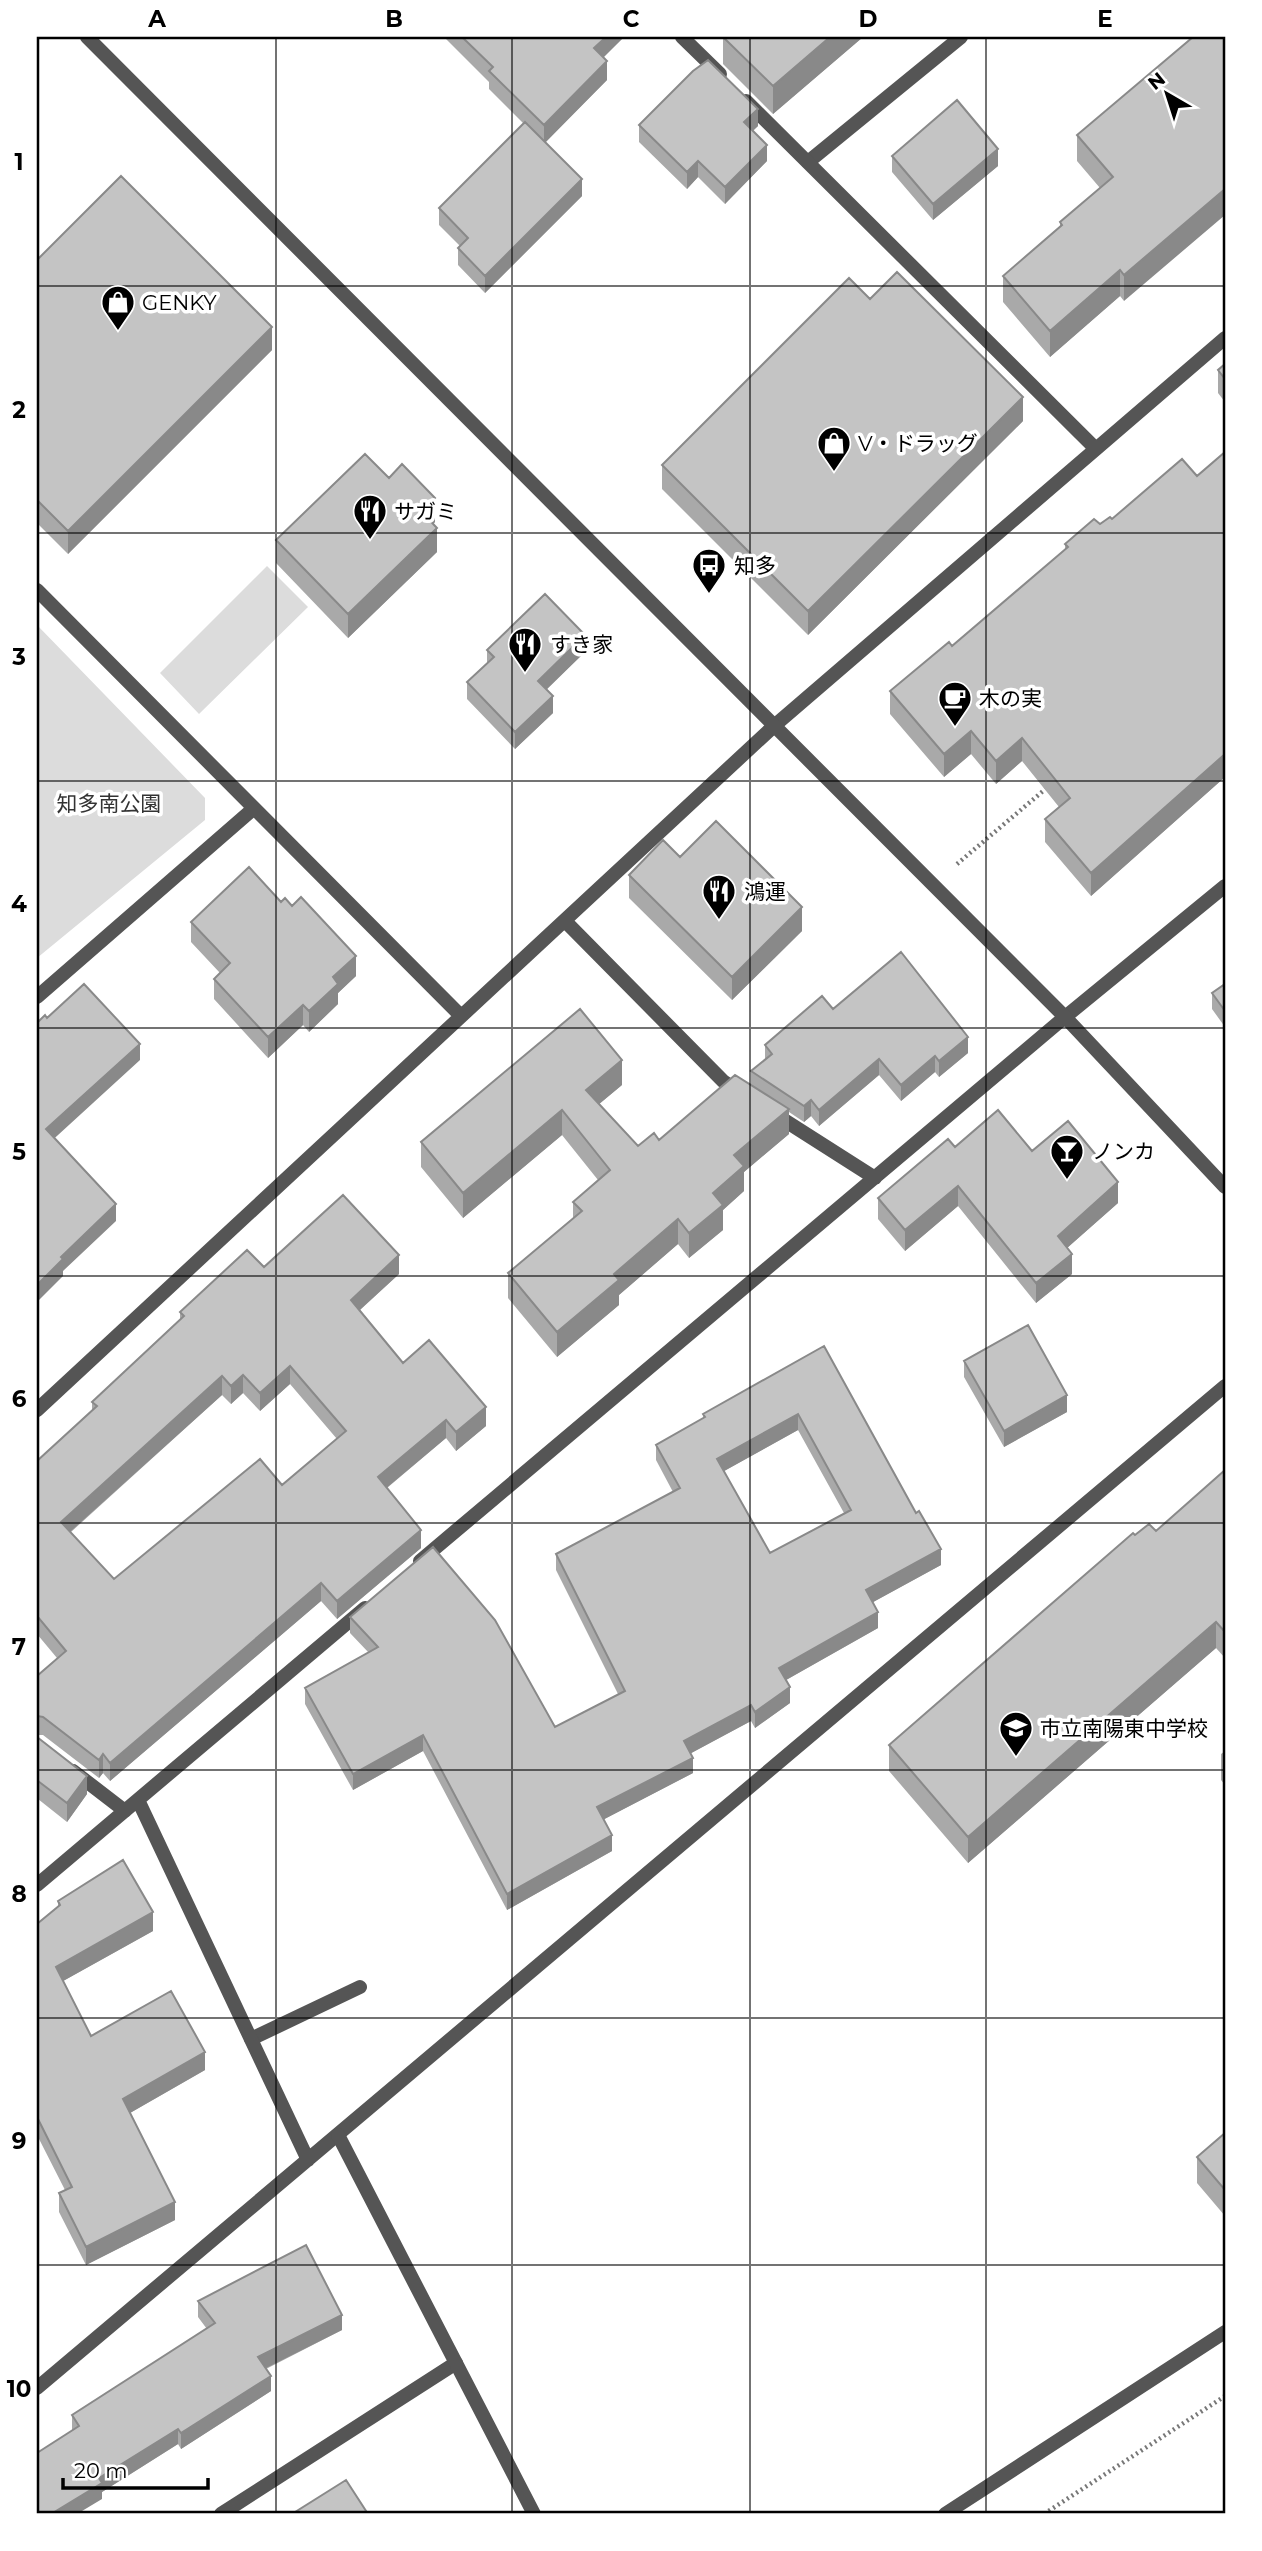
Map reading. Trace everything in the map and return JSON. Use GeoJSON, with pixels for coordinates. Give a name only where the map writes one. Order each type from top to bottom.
{"type":"FeatureCollection","features":[{"type":"Feature","properties":{"kind":"street"},"geometry":{"type":"LineString","coordinates":[[87,37],[1065,1017],[1225,1186]]}},
{"type":"Feature","properties":{"kind":"street"},"geometry":{"type":"LineString","coordinates":[[682,37],[1095,448]]}},
{"type":"Feature","properties":{"kind":"street"},"geometry":{"type":"LineString","coordinates":[[808,162],[961,37]]}},
{"type":"Feature","properties":{"kind":"street"},"geometry":{"type":"LineString","coordinates":[[37,1410],[774,726],[1225,338]]}},
{"type":"Feature","properties":{"kind":"street"},"geometry":{"type":"LineString","coordinates":[[37,590],[461,1016]]}},
{"type":"Feature","properties":{"kind":"street"},"geometry":{"type":"LineString","coordinates":[[37,997],[253,809]]}},
{"type":"Feature","properties":{"kind":"street"},"geometry":{"type":"LineString","coordinates":[[405,1574],[1065,1017],[1225,886]]}},
{"type":"Feature","properties":{"kind":"street"},"geometry":{"type":"LineString","coordinates":[[565,920],[723,1082],[874,1178]]}},
{"type":"Feature","properties":{"kind":"street"},"geometry":{"type":"LineString","coordinates":[[37,2388],[1225,1386]]}},
{"type":"Feature","properties":{"kind":"street"},"geometry":{"type":"LineString","coordinates":[[37,1885],[373,1601]]}},
{"type":"Feature","properties":{"kind":"street"},"geometry":{"type":"LineString","coordinates":[[59,1760],[125,1811]]}},
{"type":"Feature","properties":{"kind":"street"},"geometry":{"type":"LineString","coordinates":[[138,1800],[308,2160]]}},
{"type":"Feature","properties":{"kind":"street"},"geometry":{"type":"LineString","coordinates":[[251,2039],[360,1987]]}},
{"type":"Feature","properties":{"kind":"street"},"geometry":{"type":"LineString","coordinates":[[338,2134],[534,2514]]}},
{"type":"Feature","properties":{"kind":"street"},"geometry":{"type":"LineString","coordinates":[[945,2514],[1225,2332]]}},
{"type":"Feature","properties":{"kind":"street"},"geometry":{"type":"LineString","coordinates":[[221,2514],[456,2363]]}},
{"type":"Feature","properties":{"kind":"path"},"geometry":{"type":"LineString","coordinates":[[933,885],[1058,778]]}},
{"type":"Feature","properties":{"kind":"path"},"geometry":{"type":"LineString","coordinates":[[1044,2514],[1225,2396]]}},
{"type":"Feature","properties":{"kind":"green space"},"geometry":{"type":"Polygon","coordinates":[[[267,566],[308,607],[199,714],[160,673],[267,566]]]}},
{"type":"Feature","properties":{"kind":"green space","name":"知多南公園"},"geometry":{"type":"Polygon","coordinates":[[[37,625],[205,798],[205,820],[37,958],[37,625]]]}},
{"type":"Feature","properties":{"kind":"building"},"geometry":{"type":"Polygon","coordinates":[[[462,37],[606,37],[594,48],[607,61],[544,125],[489,71],[493,67],[462,37]]]}},
{"type":"Feature","properties":{"kind":"building"},"geometry":{"type":"Polygon","coordinates":[[[723,37],[830,37],[773,86],[723,37]]]}},
{"type":"Feature","properties":{"kind":"building"},"geometry":{"type":"Polygon","coordinates":[[[1193,37],[1225,37],[1225,189],[1124,275],[1120,270],[1050,331],[1003,276],[1113,177],[1077,135],[1193,37]]]}},
{"type":"Feature","properties":{"kind":"building"},"geometry":{"type":"Polygon","coordinates":[[[708,60],[758,109],[744,122],[767,145],[725,187],[698,161],[687,172],[639,125],[693,71],[708,60]]]}},
{"type":"Feature","properties":{"kind":"building"},"geometry":{"type":"Polygon","coordinates":[[[957,100],[998,149],[933,204],[892,156],[957,100]]]}},
{"type":"Feature","properties":{"kind":"building"},"geometry":{"type":"Polygon","coordinates":[[[525,122],[582,179],[485,276],[458,248],[468,238],[439,208],[525,122]]]}},
{"type":"Feature","properties":{"kind":"building"},"geometry":{"type":"Polygon","coordinates":[[[121,176],[272,327],[68,531],[37,500],[37,260],[121,176]]]}},
{"type":"Feature","properties":{"kind":"building"},"geometry":{"type":"Polygon","coordinates":[[[897,272],[1023,397],[808,611],[662,465],[849,278],[870,299],[897,272]]]}},
{"type":"Feature","properties":{"kind":"building"},"geometry":{"type":"Polygon","coordinates":[[[1225,364],[1225,379],[1218,370],[1225,364]]]}},
{"type":"Feature","properties":{"kind":"building"},"geometry":{"type":"Polygon","coordinates":[[[1225,452],[1225,754],[1091,873],[1045,819],[1070,798],[1022,738],[996,761],[971,731],[944,754],[890,691],[949,642],[952,646],[1068,547],[1065,544],[1094,519],[1100,524],[1110,517],[1112,519],[1182,459],[1197,476],[1225,452]]]}},
{"type":"Feature","properties":{"kind":"building"},"geometry":{"type":"Polygon","coordinates":[[[365,454],[389,478],[402,464],[435,498],[421,511],[437,528],[348,614],[276,540],[365,454]]]}},
{"type":"Feature","properties":{"kind":"building"},"geometry":{"type":"Polygon","coordinates":[[[545,594],[585,635],[538,681],[553,696],[515,732],[467,682],[494,657],[487,650],[545,594]]]}},
{"type":"Feature","properties":{"kind":"building"},"geometry":{"type":"Polygon","coordinates":[[[716,821],[802,907],[732,977],[629,875],[663,840],[680,857],[716,821]]]}},
{"type":"Feature","properties":{"kind":"building"},"geometry":{"type":"Polygon","coordinates":[[[249,867],[281,902],[285,898],[292,906],[301,897],[356,956],[333,977],[338,984],[309,1011],[303,1005],[268,1037],[214,979],[230,963],[191,922],[249,867]]]}},
{"type":"Feature","properties":{"kind":"building"},"geometry":{"type":"Polygon","coordinates":[[[901,952],[968,1037],[939,1061],[935,1056],[901,1085],[879,1059],[819,1110],[811,1100],[804,1106],[751,1071],[772,1054],[765,1045],[822,996],[833,1009],[901,952]]]}},
{"type":"Feature","properties":{"kind":"building"},"geometry":{"type":"Polygon","coordinates":[[[84,984],[140,1044],[46,1129],[116,1204],[61,1257],[63,1259],[37,1285],[37,1023],[45,1015],[47,1018],[84,984]]]}},
{"type":"Feature","properties":{"kind":"building"},"geometry":{"type":"Polygon","coordinates":[[[1225,984],[1225,1011],[1212,993],[1225,984]]]}},
{"type":"Feature","properties":{"kind":"building"},"geometry":{"type":"Polygon","coordinates":[[[580,1009],[622,1060],[586,1090],[638,1146],[654,1133],[659,1140],[735,1075],[789,1109],[734,1155],[744,1166],[713,1193],[723,1205],[689,1233],[678,1219],[614,1274],[619,1280],[557,1332],[508,1273],[582,1211],[573,1202],[610,1170],[562,1110],[463,1193],[421,1142],[580,1009]]]}},
{"type":"Feature","properties":{"kind":"building"},"geometry":{"type":"Polygon","coordinates":[[[998,1110],[1032,1151],[1068,1121],[1118,1182],[1058,1236],[1072,1254],[1036,1283],[958,1186],[905,1230],[878,1198],[948,1139],[955,1147],[998,1110]]]}},
{"type":"Feature","properties":{"kind":"building"},"geometry":{"type":"Polygon","coordinates":[[[343,1195],[399,1255],[351,1300],[403,1363],[429,1340],[486,1407],[456,1432],[446,1420],[378,1477],[421,1530],[337,1601],[321,1583],[110,1763],[103,1754],[99,1760],[43,1717],[37,1716],[37,1676],[66,1651],[37,1616],[37,1461],[97,1406],[92,1402],[184,1316],[180,1312],[247,1250],[264,1267],[343,1195]],[[290,1366],[260,1393],[243,1375],[231,1386],[222,1376],[61,1522],[114,1579],[260,1459],[282,1485],[346,1431],[290,1366]]]}},
{"type":"Feature","properties":{"kind":"building"},"geometry":{"type":"Polygon","coordinates":[[[1028,1325],[1067,1395],[1004,1431],[964,1361],[1028,1325]]]}},
{"type":"Feature","properties":{"kind":"building"},"geometry":{"type":"Polygon","coordinates":[[[824,1346],[916,1513],[919,1511],[941,1549],[866,1590],[878,1612],[779,1668],[790,1687],[755,1712],[751,1705],[684,1741],[693,1758],[597,1807],[612,1835],[507,1894],[423,1735],[353,1774],[305,1688],[378,1647],[350,1617],[433,1547],[495,1620],[555,1727],[625,1691],[556,1554],[680,1488],[656,1445],[705,1417],[703,1414],[824,1346]],[[798,1414],[717,1459],[770,1553],[851,1510],[798,1414]]]}},
{"type":"Feature","properties":{"kind":"building"},"geometry":{"type":"Polygon","coordinates":[[[1225,1470],[1225,1632],[1216,1622],[968,1837],[889,1745],[1133,1533],[1135,1535],[1149,1524],[1156,1531],[1225,1470]]]}},
{"type":"Feature","properties":{"kind":"building"},"geometry":{"type":"Polygon","coordinates":[[[37,1737],[87,1776],[67,1803],[37,1782],[37,1737]]]}},
{"type":"Feature","properties":{"kind":"building"},"geometry":{"type":"Polygon","coordinates":[[[123,1860],[153,1912],[56,1967],[91,2036],[171,1991],[205,2052],[123,2099],[175,2202],[86,2247],[59,2193],[72,2187],[37,2117],[37,1924],[60,1905],[58,1901],[123,1860]]]}},
{"type":"Feature","properties":{"kind":"building"},"geometry":{"type":"Polygon","coordinates":[[[1225,2133],[1225,2190],[1197,2157],[1225,2133]]]}},
{"type":"Feature","properties":{"kind":"building"},"geometry":{"type":"Polygon","coordinates":[[[306,2245],[342,2315],[258,2357],[271,2376],[181,2433],[178,2429],[99,2478],[102,2483],[51,2514],[37,2514],[37,2453],[79,2426],[72,2415],[215,2323],[198,2301],[306,2245]]]}},
{"type":"Feature","properties":{"kind":"building"},"geometry":{"type":"Polygon","coordinates":[[[346,2480],[368,2514],[292,2514],[346,2480]]]}},
{"type":"Feature","properties":{"kind":"place","name":"GENKY"},"geometry":{"type":"Point","coordinates":[118,332]}},
{"type":"Feature","properties":{"kind":"place","name":"V・ドラッグ"},"geometry":{"type":"Point","coordinates":[834,473]}},
{"type":"Feature","properties":{"kind":"place","name":"サガミ"},"geometry":{"type":"Point","coordinates":[370,541]}},
{"type":"Feature","properties":{"kind":"place","name":"知多"},"geometry":{"type":"Point","coordinates":[709,595]}},
{"type":"Feature","properties":{"kind":"place","name":"すき家"},"geometry":{"type":"Point","coordinates":[525,674]}},
{"type":"Feature","properties":{"kind":"place","name":"木の実"},"geometry":{"type":"Point","coordinates":[955,728]}},
{"type":"Feature","properties":{"kind":"place","name":"鴻運"},"geometry":{"type":"Point","coordinates":[719,921]}},
{"type":"Feature","properties":{"kind":"place","name":"ノンカ"},"geometry":{"type":"Point","coordinates":[1067,1181]}},
{"type":"Feature","properties":{"kind":"place","name":"市立南陽東中学校"},"geometry":{"type":"Point","coordinates":[1016,1758]}}]}
